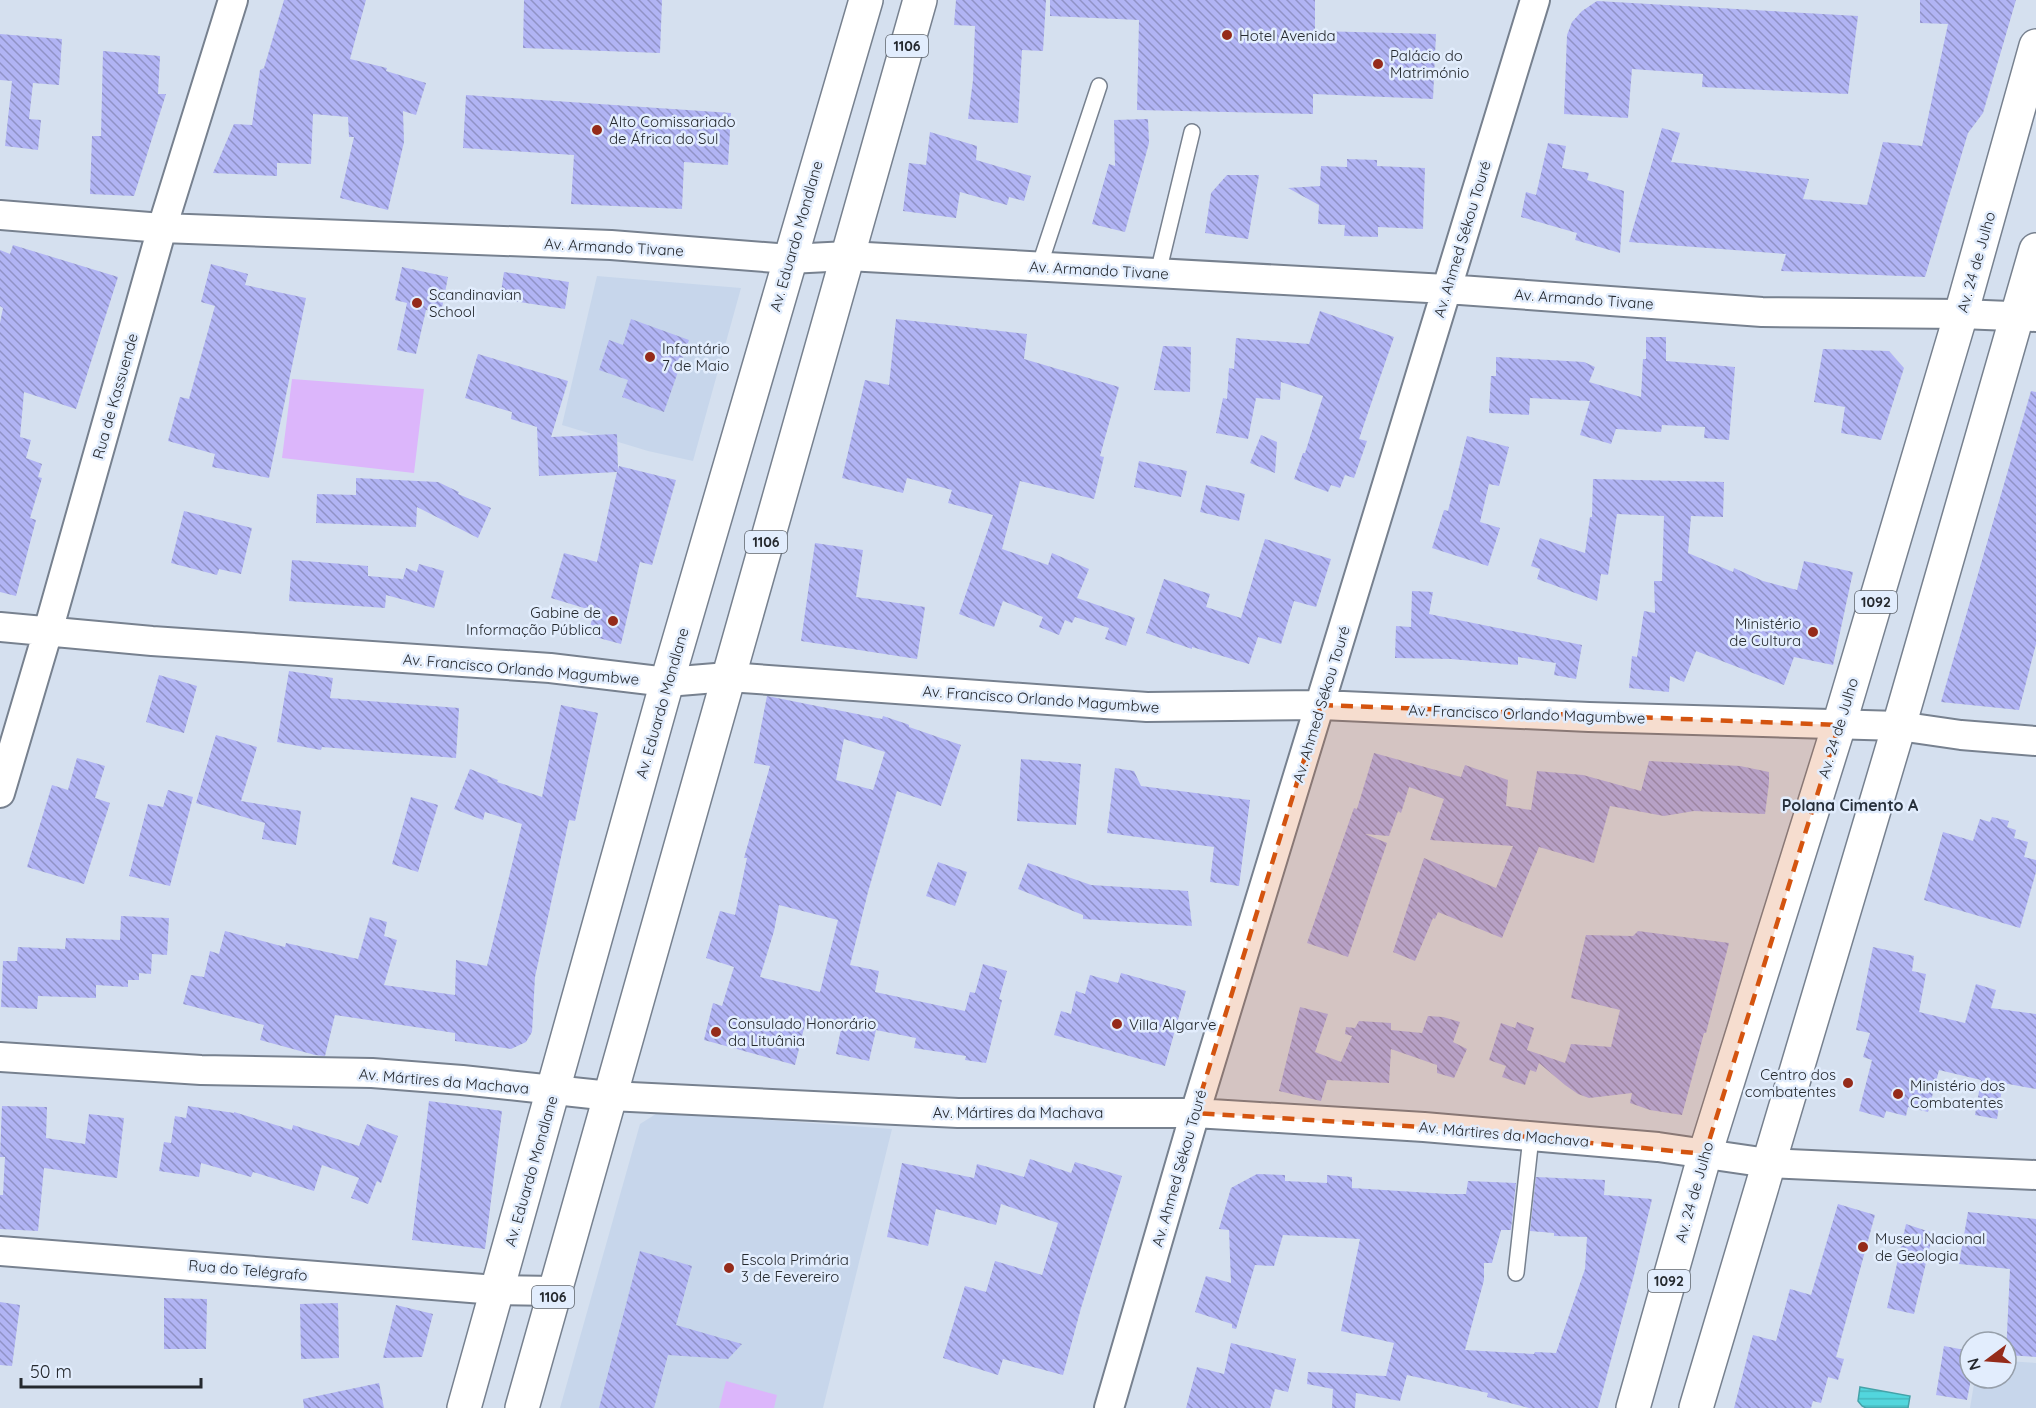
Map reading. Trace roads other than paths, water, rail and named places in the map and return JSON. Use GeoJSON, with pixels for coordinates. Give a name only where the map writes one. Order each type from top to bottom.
{"type":"FeatureCollection","features":[{"type":"Feature","properties":{"kind":"main road","name":"Av. Eduardo Mondlane"},"geometry":{"type":"LineString","coordinates":[[464,1408],[667,682],[866,0]]}},
{"type":"Feature","properties":{"kind":"main road","name":"1106"},"geometry":{"type":"LineString","coordinates":[[522,1408],[920,0]]}},
{"type":"Feature","properties":{"kind":"main road","name":"Av. 24 de Julho"},"geometry":{"type":"LineString","coordinates":[[1633,1408],[1705,1154],[1839,725],[1961,314],[2036,46]]}},
{"type":"Feature","properties":{"kind":"main road"},"geometry":{"type":"LineString","coordinates":[[1696,1408],[1899,726],[2027,316],[2036,250]]}},
{"type":"Feature","properties":{"kind":"street","name":"Rua de Kassuende"},"geometry":{"type":"LineString","coordinates":[[0,793],[162,228],[233,0]]}},
{"type":"Feature","properties":{"kind":"street","name":"Av. Ahmed Sékou Touré"},"geometry":{"type":"LineString","coordinates":[[1109,1408],[1195,1113],[1535,0]]}},
{"type":"Feature","properties":{"kind":"street","name":"Av. Armando Tivane"},"geometry":{"type":"LineString","coordinates":[[0,215],[162,228],[611,245],[789,259],[848,255],[1446,290],[1762,312],[2027,316]]}},
{"type":"Feature","properties":{"kind":"street","name":"Av. Francisco Orlando Magumbwe"},"geometry":{"type":"LineString","coordinates":[[0,627],[164,642],[550,668],[667,682],[728,677],[1147,707],[1321,705],[1589,717],[1899,726],[1961,735],[2036,741]]}},
{"type":"Feature","properties":{"kind":"street","name":"Av. Mártires da Machava"},"geometry":{"type":"LineString","coordinates":[[0,1057],[201,1070],[372,1073],[610,1095],[958,1113],[1195,1113],[1424,1127],[1658,1147],[1768,1163],[2036,1175]]}},
{"type":"Feature","properties":{"kind":"street","name":"Rua do Telégrafo"},"geometry":{"type":"LineString","coordinates":[[0,1251],[496,1290],[555,1291]]}},
{"type":"Feature","properties":{"kind":"lane"},"geometry":{"type":"LineString","coordinates":[[1039,267],[1099,86]]}},
{"type":"Feature","properties":{"kind":"lane"},"geometry":{"type":"LineString","coordinates":[[1158,273],[1192,132]]}},
{"type":"Feature","properties":{"kind":"lane"},"geometry":{"type":"LineString","coordinates":[[1516,1273],[1531,1137]]}},
{"type":"Feature","properties":{"kind":"water"},"geometry":{"type":"Polygon","coordinates":[[[1860,1387],[1910,1396],[1908,1408],[1866,1408],[1858,1401],[1860,1387]]]}},
{"type":"Feature","properties":{"kind":"place","name":"Hotel Avenida"},"geometry":{"type":"Point","coordinates":[1227,35]}},
{"type":"Feature","properties":{"kind":"place","name":"Palácio do Matrimónio"},"geometry":{"type":"Point","coordinates":[1378,64]}},
{"type":"Feature","properties":{"kind":"place","name":"Alto Comissariado de África do Sul"},"geometry":{"type":"Point","coordinates":[597,130]}},
{"type":"Feature","properties":{"kind":"place","name":"Scandinavian School"},"geometry":{"type":"Point","coordinates":[417,303]}},
{"type":"Feature","properties":{"kind":"place","name":"Infantário 7 de Maio"},"geometry":{"type":"Point","coordinates":[650,357]}},
{"type":"Feature","properties":{"kind":"place","name":"Gabine de Informação Pública"},"geometry":{"type":"Point","coordinates":[613,621]}},
{"type":"Feature","properties":{"kind":"place","name":"Ministério de Cultura"},"geometry":{"type":"Point","coordinates":[1813,632]}},
{"type":"Feature","properties":{"kind":"place","name":"Villa Algarve"},"geometry":{"type":"Point","coordinates":[1117,1024]}},
{"type":"Feature","properties":{"kind":"place","name":"Consulado Honorário da Lituânia"},"geometry":{"type":"Point","coordinates":[716,1032]}},
{"type":"Feature","properties":{"kind":"place","name":"Centro dos combatentes"},"geometry":{"type":"Point","coordinates":[1848,1083]}},
{"type":"Feature","properties":{"kind":"place","name":"Ministério dos Combatentes"},"geometry":{"type":"Point","coordinates":[1898,1094]}},
{"type":"Feature","properties":{"kind":"place","name":"Museu Nacional de Geologia"},"geometry":{"type":"Point","coordinates":[1863,1247]}},
{"type":"Feature","properties":{"kind":"place","name":"Escola Primária 3 de Fevereiro"},"geometry":{"type":"Point","coordinates":[729,1268]}},
{"type":"Feature","properties":{"kind":"district","name":"Polana Cimento A"},"geometry":{"type":"Point","coordinates":[1850,805]}}]}
